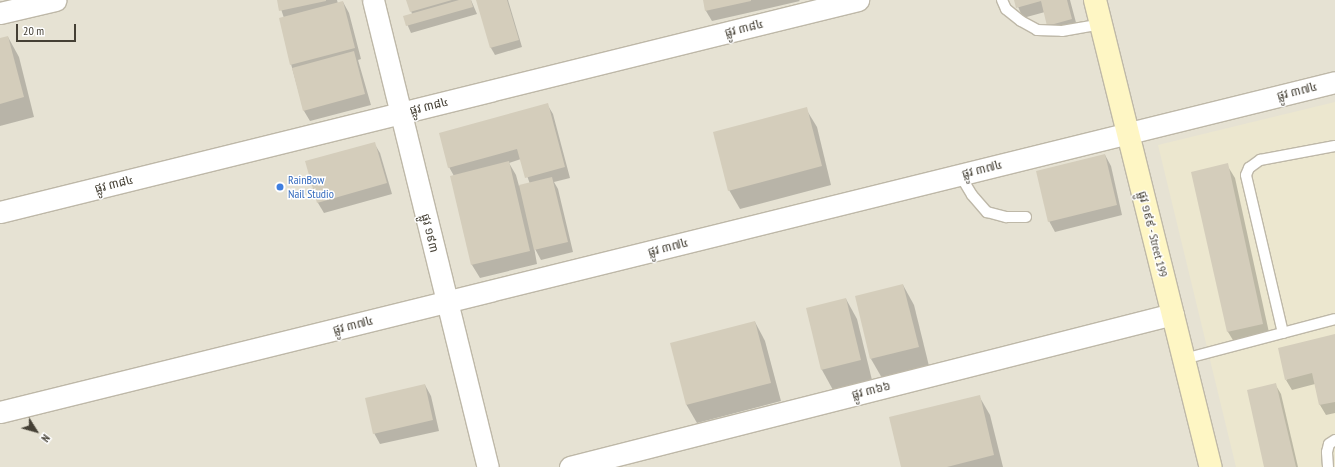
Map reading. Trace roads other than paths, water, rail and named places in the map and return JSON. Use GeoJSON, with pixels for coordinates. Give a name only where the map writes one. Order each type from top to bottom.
{"type":"FeatureCollection","features":[{"type":"Feature","properties":{"kind":"street"},"geometry":{"type":"LineString","coordinates":[[0,13],[56,0]]}},
{"type":"Feature","properties":{"kind":"street","name":"ផ្លូវ ១៩៣"},"geometry":{"type":"LineString","coordinates":[[373,0],[488,467]]}},
{"type":"Feature","properties":{"kind":"street","name":"ផ្លូវ ៣៨៤"},"geometry":{"type":"LineString","coordinates":[[0,212],[401,113],[824,4],[858,0]]}},
{"type":"Feature","properties":{"kind":"street","name":"ផ្លូវ ១៩៩ - Street 199"},"geometry":{"type":"LineString","coordinates":[[1095,0],[1211,467]]}},
{"type":"Feature","properties":{"kind":"street","name":"ផ្លូវ ៣៧៤"},"geometry":{"type":"LineString","coordinates":[[0,412],[1335,82]]}},
{"type":"Feature","properties":{"kind":"street","name":"ផ្លូវ ៣៦៦"},"geometry":{"type":"LineString","coordinates":[[570,467],[1173,314]]}},
{"type":"Feature","properties":{"kind":"lane"},"geometry":{"type":"LineString","coordinates":[[1002,0],[1006,9],[1021,21],[1037,30],[1062,31],[1101,24]]}},
{"type":"Feature","properties":{"kind":"lane"},"geometry":{"type":"LineString","coordinates":[[1283,333],[1246,175],[1249,168],[1260,160],[1335,146]]}},
{"type":"Feature","properties":{"kind":"lane"},"geometry":{"type":"LineString","coordinates":[[960,175],[972,195],[988,212],[1006,217],[1026,217]]}},
{"type":"Feature","properties":{"kind":"lane"},"geometry":{"type":"LineString","coordinates":[[1184,358],[1335,319]]}},
{"type":"Feature","properties":{"kind":"lane"},"geometry":{"type":"LineString","coordinates":[[1328,467],[1326,452],[1329,444],[1335,440]]}},
{"type":"Feature","properties":{"kind":"place","name":"RainBow Nail Studio"},"geometry":{"type":"Point","coordinates":[280,187]}}]}
